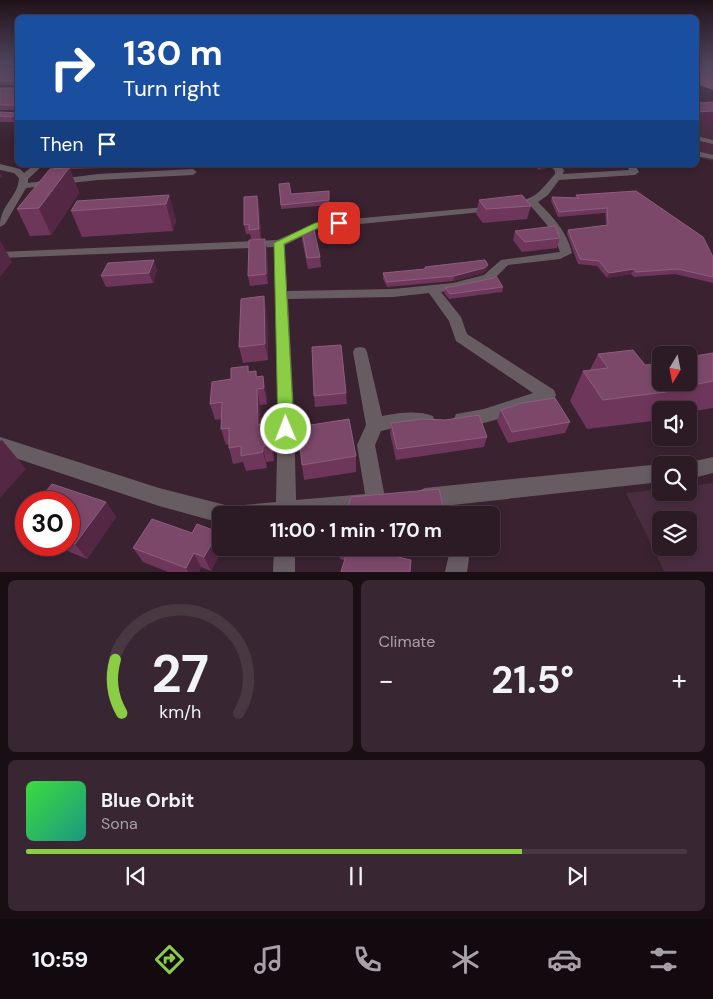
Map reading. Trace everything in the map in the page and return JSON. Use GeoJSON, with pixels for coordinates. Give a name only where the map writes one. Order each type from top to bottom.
{"type":"FeatureCollection","features":[{"type":"Feature","properties":{"kind":"street"},"geometry":{"type":"LineString","coordinates":[[699,139],[713,142]]}},
{"type":"Feature","properties":{"kind":"street"},"geometry":{"type":"LineString","coordinates":[[699,154],[713,157]]}},
{"type":"Feature","properties":{"kind":"street"},"geometry":{"type":"LineString","coordinates":[[0,167],[16,171],[23,182]]}},
{"type":"Feature","properties":{"kind":"street"},"geometry":{"type":"LineString","coordinates":[[0,224],[23,182],[37,167]]}},
{"type":"Feature","properties":{"kind":"street"},"geometry":{"type":"LineString","coordinates":[[0,255],[279,243],[318,225],[528,204],[542,196],[557,177],[560,170],[556,167]]}},
{"type":"Feature","properties":{"kind":"street"},"geometry":{"type":"LineString","coordinates":[[557,177],[608,169],[635,172],[632,167]]}},
{"type":"Feature","properties":{"kind":"street"},"geometry":{"type":"LineString","coordinates":[[23,182],[193,172]]}},
{"type":"Feature","properties":{"kind":"street"},"geometry":{"type":"LineString","coordinates":[[281,295],[393,293],[453,287],[488,278],[505,262],[560,256],[566,253],[565,242],[547,217],[528,204]]}},
{"type":"Feature","properties":{"kind":"street"},"geometry":{"type":"LineString","coordinates":[[279,243],[286,412],[286,506]]}},
{"type":"Feature","properties":{"kind":"street"},"geometry":{"type":"LineString","coordinates":[[375,425],[402,419],[444,422],[484,416],[548,395],[461,337],[456,320],[432,289]]}},
{"type":"Feature","properties":{"kind":"street"},"geometry":{"type":"LineString","coordinates":[[360,352],[375,425],[366,444],[376,503]]}},
{"type":"Feature","properties":{"kind":"street"},"geometry":{"type":"LineString","coordinates":[[0,446],[159,497],[212,510]]}},
{"type":"Feature","properties":{"kind":"street"},"geometry":{"type":"LineString","coordinates":[[697,468],[713,465]]}},
{"type":"Feature","properties":{"kind":"street"},"geometry":{"type":"LineString","coordinates":[[351,506],[652,474]]}},
{"type":"Feature","properties":{"kind":"street"},"geometry":{"type":"LineString","coordinates":[[284,572],[285,556]]}},
{"type":"Feature","properties":{"kind":"shaded area"},"geometry":{"type":"Polygon","coordinates":[[[699,101],[713,105],[713,161],[699,158],[699,101]]]}},
{"type":"Feature","properties":{"kind":"shaded area"},"geometry":{"type":"Polygon","coordinates":[[[713,483],[713,571],[664,571],[657,556],[697,556],[697,511],[652,511],[652,546],[626,493],[652,490],[652,501],[697,501],[697,485],[713,483]]]}},
{"type":"Feature","properties":{"kind":"building"},"geometry":{"type":"Polygon","coordinates":[[[0,90],[15,90],[15,105],[0,105],[0,90]]]}},
{"type":"Feature","properties":{"kind":"building"},"geometry":{"type":"Polygon","coordinates":[[[699,102],[713,102],[713,111],[699,112],[699,102]]]}},
{"type":"Feature","properties":{"kind":"building"},"geometry":{"type":"Polygon","coordinates":[[[0,112],[15,113],[15,115],[12,117],[0,116],[0,112]]]}},
{"type":"Feature","properties":{"kind":"building"},"geometry":{"type":"Polygon","coordinates":[[[69,168],[39,208],[17,209],[50,169],[69,168]]]}},
{"type":"Feature","properties":{"kind":"building"},"geometry":{"type":"Polygon","coordinates":[[[289,183],[291,194],[329,191],[329,200],[281,205],[279,184],[289,183]]]}},
{"type":"Feature","properties":{"kind":"building"},"geometry":{"type":"Polygon","coordinates":[[[636,191],[703,237],[713,257],[713,277],[678,269],[636,272],[634,269],[609,273],[599,261],[580,259],[568,230],[608,225],[607,208],[559,212],[552,197],[579,198],[576,195],[636,191]]]}},
{"type":"Feature","properties":{"kind":"building"},"geometry":{"type":"Polygon","coordinates":[[[169,195],[166,204],[71,211],[77,201],[169,195]]]}},
{"type":"Feature","properties":{"kind":"building"},"geometry":{"type":"Polygon","coordinates":[[[522,195],[531,206],[486,209],[479,200],[522,195]]]}},
{"type":"Feature","properties":{"kind":"building"},"geometry":{"type":"Polygon","coordinates":[[[257,196],[259,229],[249,230],[249,224],[244,225],[244,197],[257,196]]]}},
{"type":"Feature","properties":{"kind":"building"},"geometry":{"type":"Polygon","coordinates":[[[555,226],[560,238],[525,242],[515,231],[555,226]]]}},
{"type":"Feature","properties":{"kind":"building"},"geometry":{"type":"Polygon","coordinates":[[[314,229],[320,257],[307,258],[302,230],[314,229]]]}},
{"type":"Feature","properties":{"kind":"building"},"geometry":{"type":"Polygon","coordinates":[[[265,239],[266,274],[248,276],[249,240],[265,239]]]}},
{"type":"Feature","properties":{"kind":"building"},"geometry":{"type":"Polygon","coordinates":[[[154,260],[149,273],[101,276],[108,263],[154,260]]]}},
{"type":"Feature","properties":{"kind":"building"},"geometry":{"type":"Polygon","coordinates":[[[485,260],[488,265],[484,268],[454,276],[387,282],[383,273],[425,269],[425,267],[485,260]]]}},
{"type":"Feature","properties":{"kind":"building"},"geometry":{"type":"Polygon","coordinates":[[[496,276],[503,287],[450,294],[445,288],[494,278],[496,276]]]}},
{"type":"Feature","properties":{"kind":"building"},"geometry":{"type":"Polygon","coordinates":[[[264,296],[265,344],[239,347],[241,299],[264,296]]]}},
{"type":"Feature","properties":{"kind":"building"},"geometry":{"type":"Polygon","coordinates":[[[341,345],[346,393],[314,396],[312,347],[341,345]]]}},
{"type":"Feature","properties":{"kind":"building"},"geometry":{"type":"Polygon","coordinates":[[[633,350],[645,365],[652,365],[652,391],[673,391],[603,400],[583,371],[608,368],[598,354],[633,350]]]}},
{"type":"Feature","properties":{"kind":"building"},"geometry":{"type":"Polygon","coordinates":[[[713,353],[713,381],[698,384],[698,356],[713,353]]]}},
{"type":"Feature","properties":{"kind":"building"},"geometry":{"type":"Polygon","coordinates":[[[248,366],[248,372],[256,371],[256,377],[263,376],[264,388],[257,389],[258,425],[270,424],[271,445],[263,446],[263,452],[241,456],[241,446],[229,448],[229,428],[221,429],[222,402],[210,404],[212,382],[231,379],[231,368],[248,366]]]}},
{"type":"Feature","properties":{"kind":"building"},"geometry":{"type":"Polygon","coordinates":[[[555,398],[570,422],[512,432],[501,410],[522,403],[555,398]]]}},
{"type":"Feature","properties":{"kind":"building"},"geometry":{"type":"Polygon","coordinates":[[[479,415],[487,437],[397,449],[391,423],[422,419],[445,420],[479,415]]]}},
{"type":"Feature","properties":{"kind":"building"},"geometry":{"type":"Polygon","coordinates":[[[349,419],[356,456],[302,465],[298,427],[349,419]]]}},
{"type":"Feature","properties":{"kind":"building"},"geometry":{"type":"Polygon","coordinates":[[[52,484],[73,491],[46,491],[52,484]]]}},
{"type":"Feature","properties":{"kind":"building"},"geometry":{"type":"Polygon","coordinates":[[[439,489],[443,506],[348,506],[351,497],[439,489]]]}},
{"type":"Feature","properties":{"kind":"building"},"geometry":{"type":"Polygon","coordinates":[[[80,493],[106,502],[80,537],[80,493]]]}},
{"type":"Feature","properties":{"kind":"building"},"geometry":{"type":"Polygon","coordinates":[[[152,519],[192,533],[197,524],[212,530],[212,543],[204,557],[194,553],[186,568],[133,548],[152,519]]]}},
{"type":"Feature","properties":{"kind":"building"},"geometry":{"type":"Polygon","coordinates":[[[346,556],[398,556],[411,560],[410,572],[341,572],[346,556]]]}},
{"type":"Feature","properties":{"kind":"route"},"geometry":{"type":"LineString","coordinates":[[286,429],[279,243],[318,225],[339,223]]}}]}
